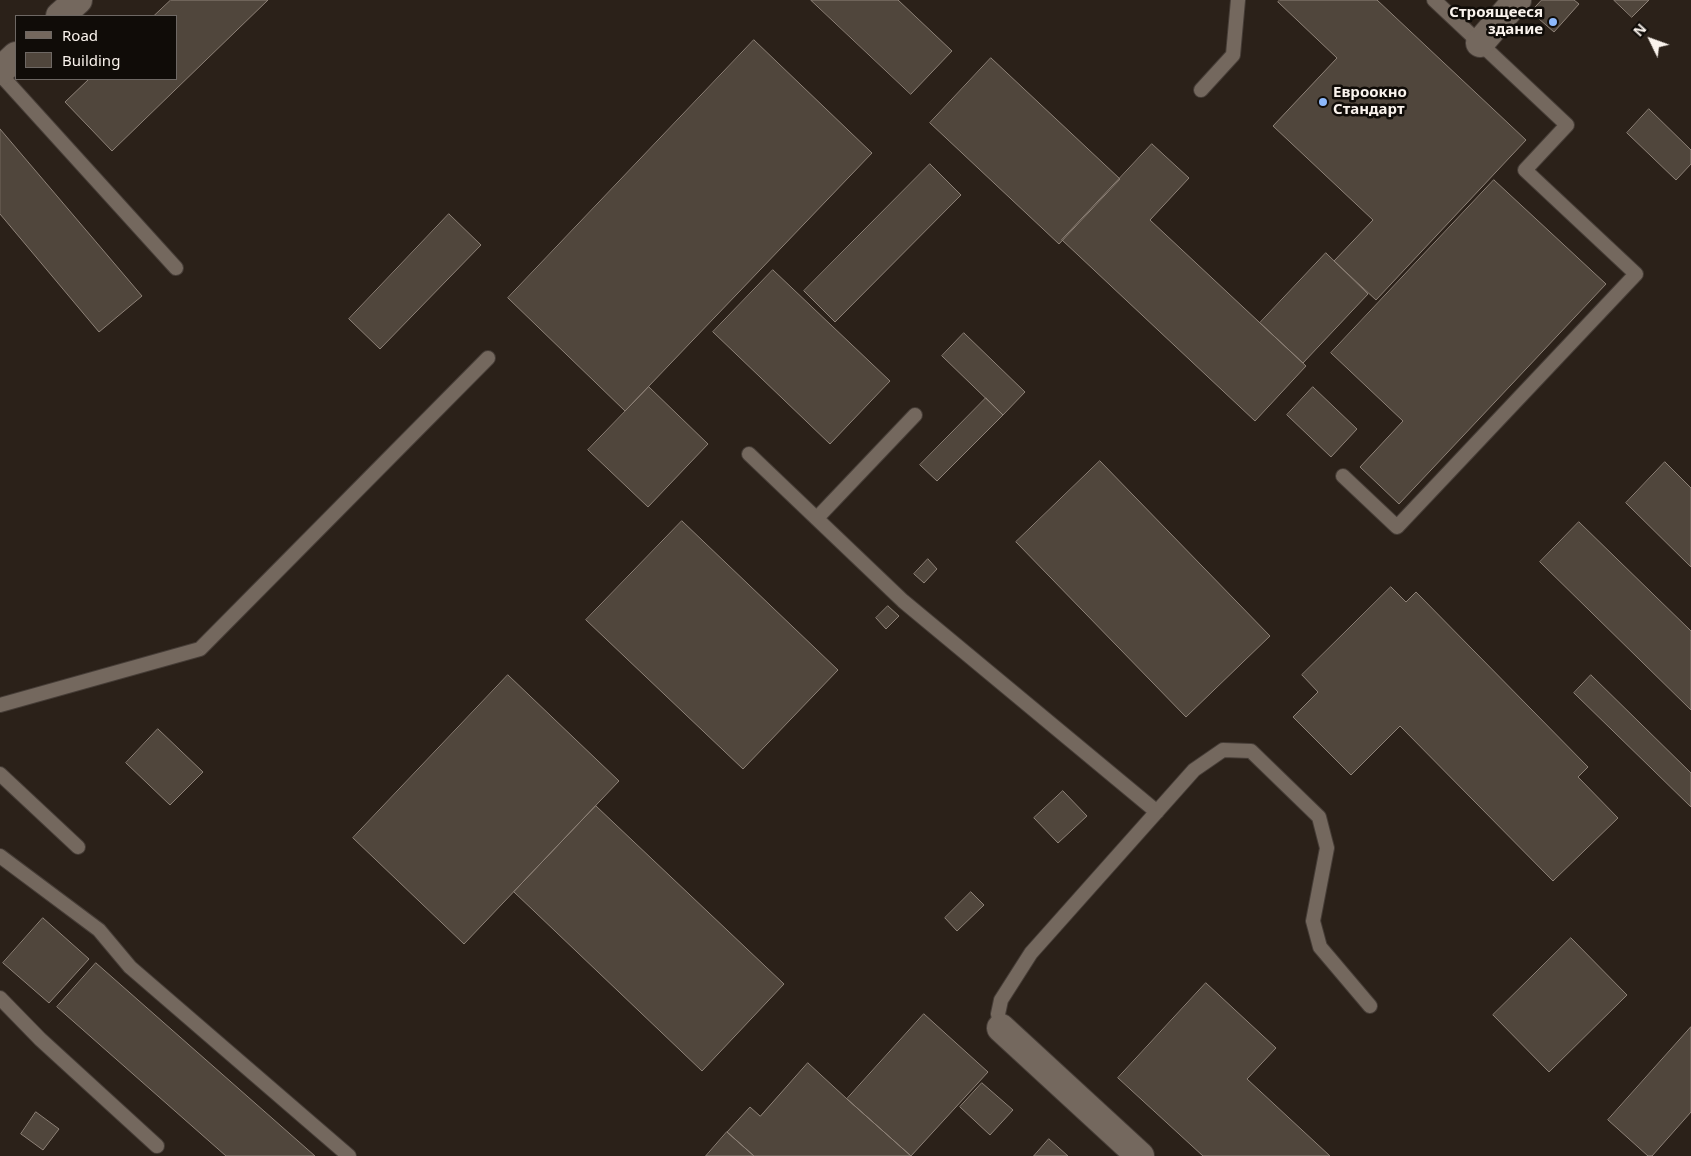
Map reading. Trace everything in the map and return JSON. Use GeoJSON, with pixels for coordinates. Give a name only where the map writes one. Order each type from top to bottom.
{"type":"FeatureCollection","features":[{"type":"Feature","properties":{"kind":"street"},"geometry":{"type":"LineString","coordinates":[[61,15],[78,0]]}},
{"type":"Feature","properties":{"kind":"street"},"geometry":{"type":"LineString","coordinates":[[1480,43],[1517,0]]}},
{"type":"Feature","properties":{"kind":"street"},"geometry":{"type":"LineString","coordinates":[[0,72],[15,57]]}},
{"type":"Feature","properties":{"kind":"street"},"geometry":{"type":"LineString","coordinates":[[1001,1028],[1140,1156]]}},
{"type":"Feature","properties":{"kind":"lane"},"geometry":{"type":"LineString","coordinates":[[1201,90],[1233,55],[1238,0]]}},
{"type":"Feature","properties":{"kind":"lane"},"geometry":{"type":"LineString","coordinates":[[1343,476],[1397,527],[1636,274],[1525,170],[1567,125],[1434,0]]}},
{"type":"Feature","properties":{"kind":"lane"},"geometry":{"type":"LineString","coordinates":[[0,72],[176,268]]}},
{"type":"Feature","properties":{"kind":"lane"},"geometry":{"type":"LineString","coordinates":[[0,705],[200,650],[488,358]]}},
{"type":"Feature","properties":{"kind":"lane"},"geometry":{"type":"LineString","coordinates":[[817,518],[915,415]]}},
{"type":"Feature","properties":{"kind":"lane"},"geometry":{"type":"LineString","coordinates":[[750,454],[903,601],[1157,812]]}},
{"type":"Feature","properties":{"kind":"lane"},"geometry":{"type":"LineString","coordinates":[[1001,1028],[998,1014],[1000,1000],[1031,953],[1194,770],[1223,750],[1252,751],[1319,817],[1327,848],[1313,921],[1320,946],[1370,1006]]}},
{"type":"Feature","properties":{"kind":"lane"},"geometry":{"type":"LineString","coordinates":[[0,774],[78,847]]}},
{"type":"Feature","properties":{"kind":"lane"},"geometry":{"type":"LineString","coordinates":[[0,856],[99,930],[130,967],[349,1156]]}},
{"type":"Feature","properties":{"kind":"lane"},"geometry":{"type":"LineString","coordinates":[[0,998],[40,1039],[157,1146]]}},
{"type":"Feature","properties":{"kind":"building"},"geometry":{"type":"Polygon","coordinates":[[[171,0],[268,0],[112,151],[65,102],[88,80],[178,80],[178,15],[155,15],[171,0]]]}},
{"type":"Feature","properties":{"kind":"building"},"geometry":{"type":"Polygon","coordinates":[[[811,0],[898,0],[952,51],[911,94],[811,0]]]}},
{"type":"Feature","properties":{"kind":"building"},"geometry":{"type":"Polygon","coordinates":[[[1280,0],[1377,0],[1526,140],[1376,300],[1334,261],[1373,220],[1273,126],[1337,58],[1278,2],[1280,0]]]}},
{"type":"Feature","properties":{"kind":"building","name":"Строящееся здание"},"geometry":{"type":"Polygon","coordinates":[[[1542,0],[1574,0],[1579,4],[1554,32],[1531,12],[1542,0]]]}},
{"type":"Feature","properties":{"kind":"building"},"geometry":{"type":"Polygon","coordinates":[[[1614,0],[1649,0],[1632,17],[1614,0]]]}},
{"type":"Feature","properties":{"kind":"building"},"geometry":{"type":"Polygon","coordinates":[[[754,40],[872,153],[625,411],[508,298],[754,40]]]}},
{"type":"Feature","properties":{"kind":"building"},"geometry":{"type":"Polygon","coordinates":[[[991,58],[1120,179],[1059,244],[930,123],[991,58]]]}},
{"type":"Feature","properties":{"kind":"building"},"geometry":{"type":"Polygon","coordinates":[[[1649,109],[1691,150],[1691,164],[1676,180],[1627,133],[1649,109]]]}},
{"type":"Feature","properties":{"kind":"building"},"geometry":{"type":"Polygon","coordinates":[[[0,129],[142,296],[99,332],[0,214],[0,129]]]}},
{"type":"Feature","properties":{"kind":"building"},"geometry":{"type":"Polygon","coordinates":[[[1152,144],[1189,178],[1150,220],[1306,366],[1255,421],[1062,240],[1152,144]]]}},
{"type":"Feature","properties":{"kind":"building"},"geometry":{"type":"Polygon","coordinates":[[[930,164],[961,195],[835,322],[804,291],[930,164]]]}},
{"type":"Feature","properties":{"kind":"building"},"geometry":{"type":"Polygon","coordinates":[[[1494,180],[1606,284],[1399,504],[1360,467],[1403,421],[1331,353],[1494,180]]]}},
{"type":"Feature","properties":{"kind":"building"},"geometry":{"type":"Polygon","coordinates":[[[449,214],[481,245],[380,349],[349,319],[449,214]]]}},
{"type":"Feature","properties":{"kind":"building"},"geometry":{"type":"Polygon","coordinates":[[[1326,253],[1368,294],[1303,363],[1260,323],[1326,253]]]}},
{"type":"Feature","properties":{"kind":"building"},"geometry":{"type":"Polygon","coordinates":[[[773,270],[890,381],[830,444],[713,332],[773,270]]]}},
{"type":"Feature","properties":{"kind":"building"},"geometry":{"type":"Polygon","coordinates":[[[964,333],[1025,392],[1003,415],[942,356],[964,333]]]}},
{"type":"Feature","properties":{"kind":"building"},"geometry":{"type":"Polygon","coordinates":[[[649,387],[708,444],[648,507],[588,450],[649,387]]]}},
{"type":"Feature","properties":{"kind":"building"},"geometry":{"type":"Polygon","coordinates":[[[1313,387],[1357,429],[1331,457],[1287,415],[1313,387]]]}},
{"type":"Feature","properties":{"kind":"building"},"geometry":{"type":"Polygon","coordinates":[[[986,398],[1003,415],[937,481],[920,465],[986,398]]]}},
{"type":"Feature","properties":{"kind":"building"},"geometry":{"type":"Polygon","coordinates":[[[1100,461],[1270,636],[1186,717],[1016,542],[1100,461]]]}},
{"type":"Feature","properties":{"kind":"building"},"geometry":{"type":"Polygon","coordinates":[[[1665,462],[1691,488],[1691,567],[1626,503],[1665,462]]]}},
{"type":"Feature","properties":{"kind":"building"},"geometry":{"type":"Polygon","coordinates":[[[682,521],[838,670],[743,769],[586,620],[682,521]]]}},
{"type":"Feature","properties":{"kind":"building"},"geometry":{"type":"Polygon","coordinates":[[[1579,522],[1691,631],[1691,710],[1540,562],[1579,522]]]}},
{"type":"Feature","properties":{"kind":"building"},"geometry":{"type":"Polygon","coordinates":[[[928,559],[937,569],[924,583],[914,574],[928,559]]]}},
{"type":"Feature","properties":{"kind":"building"},"geometry":{"type":"Polygon","coordinates":[[[1391,587],[1406,602],[1416,592],[1588,767],[1578,777],[1618,818],[1553,881],[1400,726],[1351,775],[1293,717],[1318,692],[1302,675],[1391,587]]]}},
{"type":"Feature","properties":{"kind":"building"},"geometry":{"type":"Polygon","coordinates":[[[888,606],[899,616],[886,629],[876,618],[888,606]]]}},
{"type":"Feature","properties":{"kind":"building"},"geometry":{"type":"Polygon","coordinates":[[[508,675],[619,781],[464,944],[353,838],[508,675]]]}},
{"type":"Feature","properties":{"kind":"building"},"geometry":{"type":"Polygon","coordinates":[[[1591,675],[1691,773],[1691,807],[1574,693],[1591,675]]]}},
{"type":"Feature","properties":{"kind":"building"},"geometry":{"type":"Polygon","coordinates":[[[158,729],[203,772],[170,805],[126,763],[158,729]]]}},
{"type":"Feature","properties":{"kind":"building"},"geometry":{"type":"Polygon","coordinates":[[[1063,791],[1087,816],[1058,843],[1034,818],[1063,791]]]}},
{"type":"Feature","properties":{"kind":"building"},"geometry":{"type":"Polygon","coordinates":[[[596,806],[784,984],[702,1071],[514,892],[596,806]]]}},
{"type":"Feature","properties":{"kind":"building"},"geometry":{"type":"Polygon","coordinates":[[[971,892],[984,905],[957,931],[945,918],[971,892]]]}},
{"type":"Feature","properties":{"kind":"building"},"geometry":{"type":"Polygon","coordinates":[[[43,918],[89,959],[49,1003],[3,963],[43,918]]]}},
{"type":"Feature","properties":{"kind":"building"},"geometry":{"type":"Polygon","coordinates":[[[1571,938],[1627,995],[1549,1072],[1493,1015],[1571,938]]]}},
{"type":"Feature","properties":{"kind":"building"},"geometry":{"type":"Polygon","coordinates":[[[96,963],[315,1156],[226,1156],[57,1007],[96,963]]]}},
{"type":"Feature","properties":{"kind":"building"},"geometry":{"type":"Polygon","coordinates":[[[1206,983],[1276,1048],[1247,1079],[1330,1156],[1203,1156],[1118,1078],[1206,983]]]}},
{"type":"Feature","properties":{"kind":"building"},"geometry":{"type":"Polygon","coordinates":[[[924,1014],[988,1072],[911,1156],[847,1099],[924,1014]]]}},
{"type":"Feature","properties":{"kind":"building"},"geometry":{"type":"Polygon","coordinates":[[[1691,1027],[1691,1112],[1652,1156],[1648,1156],[1608,1120],[1691,1027]]]}},
{"type":"Feature","properties":{"kind":"building"},"geometry":{"type":"Polygon","coordinates":[[[808,1063],[911,1156],[754,1156],[727,1132],[750,1107],[760,1116],[808,1063]]]}},
{"type":"Feature","properties":{"kind":"building"},"geometry":{"type":"Polygon","coordinates":[[[982,1083],[1013,1110],[990,1135],[960,1107],[982,1083]]]}},
{"type":"Feature","properties":{"kind":"building"},"geometry":{"type":"Polygon","coordinates":[[[36,1112],[59,1129],[43,1150],[21,1134],[36,1112]]]}},
{"type":"Feature","properties":{"kind":"building"},"geometry":{"type":"Polygon","coordinates":[[[727,1132],[754,1156],[706,1156],[727,1132]]]}},
{"type":"Feature","properties":{"kind":"building"},"geometry":{"type":"Polygon","coordinates":[[[1049,1139],[1068,1156],[1034,1156],[1049,1139]]]}},
{"type":"Feature","properties":{"kind":"place","name":"Строящееся здание"},"geometry":{"type":"Point","coordinates":[1553,22]}},
{"type":"Feature","properties":{"kind":"place","name":"Евроокно Стандарт"},"geometry":{"type":"Point","coordinates":[1323,102]}}]}
